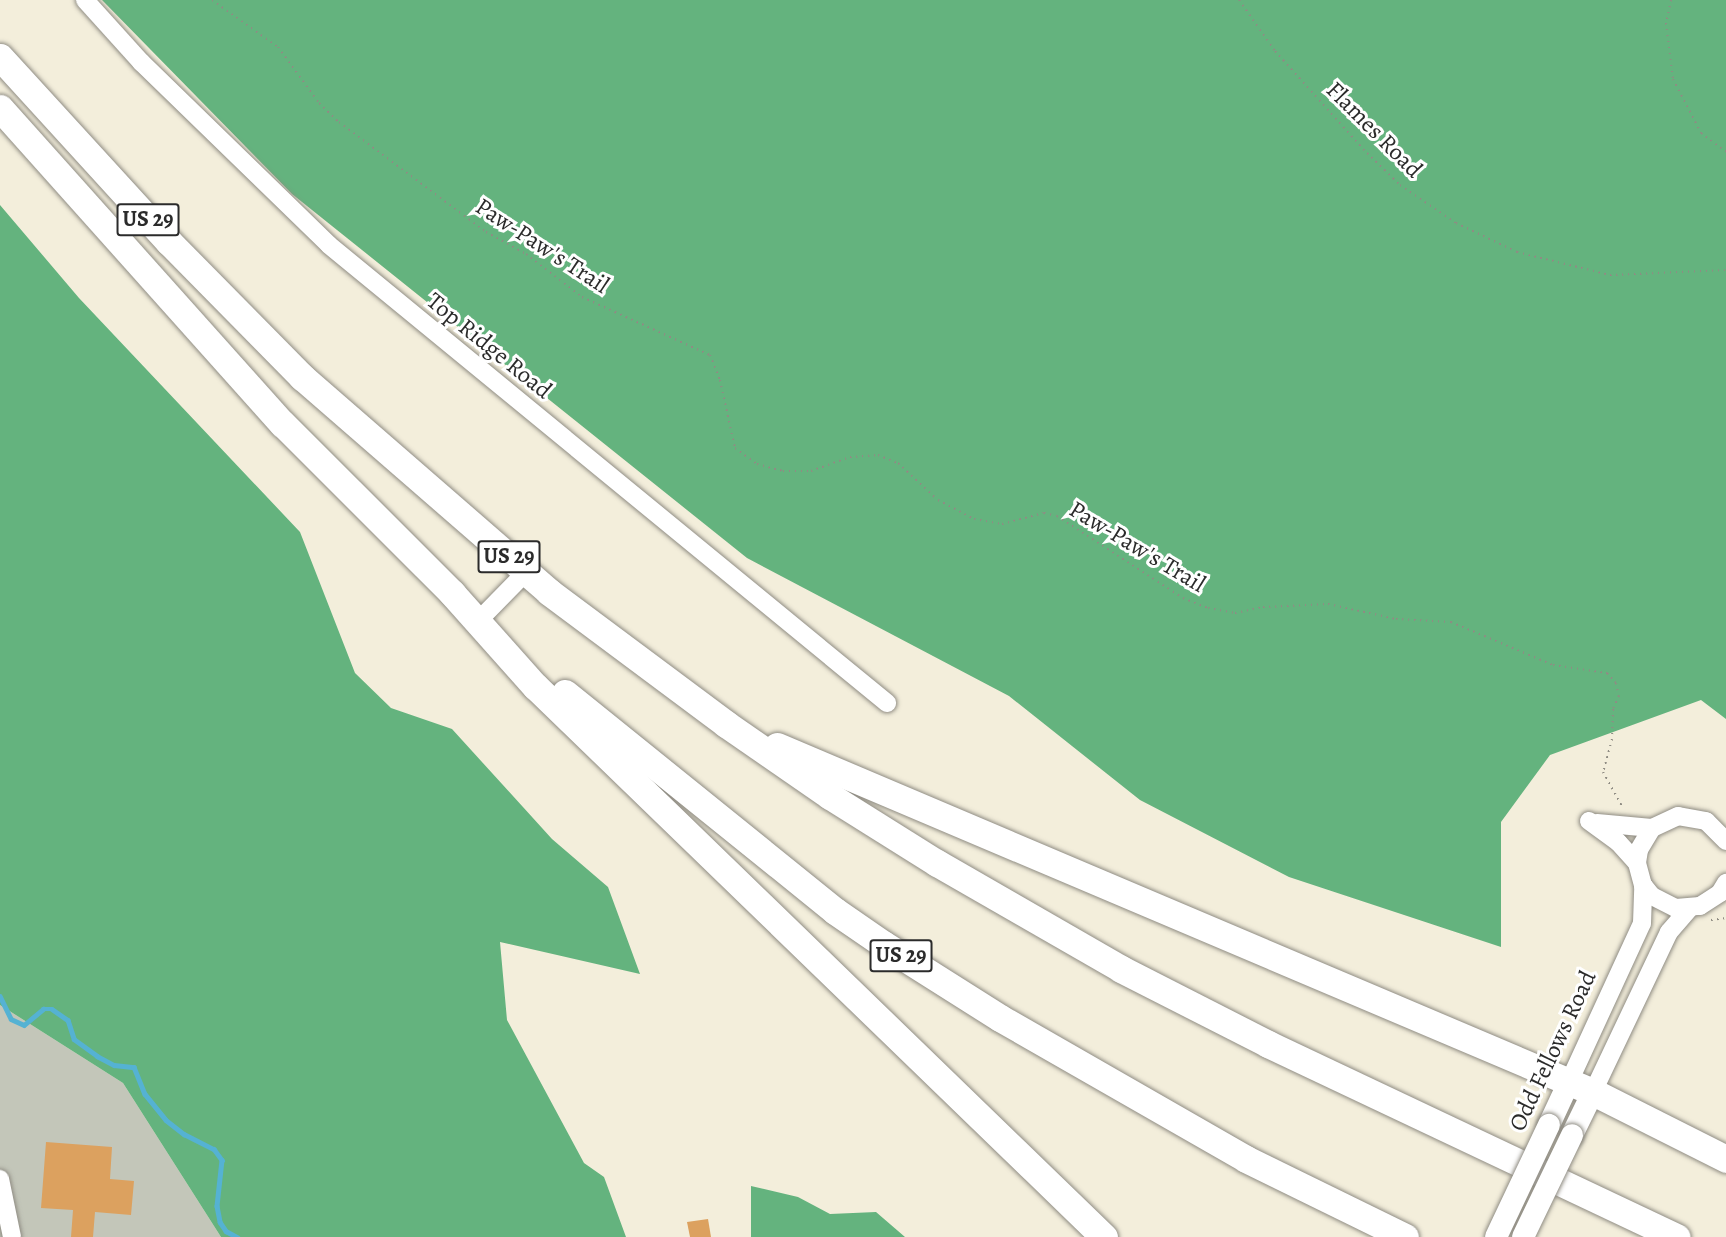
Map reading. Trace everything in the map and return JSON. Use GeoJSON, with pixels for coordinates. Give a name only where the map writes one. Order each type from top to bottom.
{"type":"FeatureCollection","features":[{"type":"Feature","properties":{"kind":"highway","name":"US 29"},"geometry":{"type":"LineString","coordinates":[[0,57],[169,243],[302,377],[526,572],[726,724],[830,796],[1111,963],[1268,1044],[1677,1237]]}},
{"type":"Feature","properties":{"kind":"highway","name":"US 29"},"geometry":{"type":"LineString","coordinates":[[0,108],[283,424],[452,593],[655,768],[883,944],[1000,1018],[1236,1154],[1405,1237]]}},
{"type":"Feature","properties":{"kind":"highway"},"geometry":{"type":"LineString","coordinates":[[452,593],[543,694],[1104,1237]]}},
{"type":"Feature","properties":{"kind":"highway"},"geometry":{"type":"LineString","coordinates":[[726,724],[1581,1087],[1726,1159]]}},
{"type":"Feature","properties":{"kind":"main road","name":"Odd Fellows Road"},"geometry":{"type":"LineString","coordinates":[[1497,1237],[1549,1125],[1581,1087]]}},
{"type":"Feature","properties":{"kind":"main road","name":"Odd Fellows Road"},"geometry":{"type":"LineString","coordinates":[[1523,1237],[1572,1135],[1581,1087]]}},
{"type":"Feature","properties":{"kind":"street","name":"Top Ridge Road"},"geometry":{"type":"LineString","coordinates":[[85,0],[141,62],[329,245],[887,703]]}},
{"type":"Feature","properties":{"kind":"street"},"geometry":{"type":"LineString","coordinates":[[482,617],[526,572]]}},
{"type":"Feature","properties":{"kind":"street"},"geometry":{"type":"LineString","coordinates":[[1637,863],[1639,850],[1652,828],[1664,820],[1692,816],[1706,820],[1726,841]]}},
{"type":"Feature","properties":{"kind":"street"},"geometry":{"type":"LineString","coordinates":[[1637,863],[1618,842],[1589,821],[1617,828],[1652,828]]}},
{"type":"Feature","properties":{"kind":"street","name":"Odd Fellows Road"},"geometry":{"type":"LineString","coordinates":[[1581,1087],[1642,923],[1646,905],[1637,863]]}},
{"type":"Feature","properties":{"kind":"street"},"geometry":{"type":"LineString","coordinates":[[1643,885],[1663,904],[1689,909],[1718,900],[1726,883]]}},
{"type":"Feature","properties":{"kind":"street","name":"Odd Fellows Road"},"geometry":{"type":"LineString","coordinates":[[1581,1087],[1669,932],[1689,909]]}},
{"type":"Feature","properties":{"kind":"street"},"geometry":{"type":"LineString","coordinates":[[0,1179],[12,1237]]}},
{"type":"Feature","properties":{"kind":"path","name":"Paw-Paw's Trail"},"geometry":{"type":"LineString","coordinates":[[212,0],[278,47],[319,103],[339,122],[478,226],[526,254],[582,297],[710,355],[720,380],[735,448],[751,460],[783,471],[804,472],[850,457],[878,455],[898,463],[938,500],[974,519],[1002,524],[1044,513],[1057,516],[1183,598],[1208,608],[1235,613],[1263,607],[1328,604],[1396,619],[1451,622],[1553,665],[1607,673],[1616,683],[1619,696],[1613,709],[1612,739],[1603,772],[1624,810]]}},
{"type":"Feature","properties":{"kind":"path","name":"Flames Road"},"geometry":{"type":"LineString","coordinates":[[1239,0],[1275,51],[1366,153],[1400,185],[1456,223],[1517,252],[1610,275],[1726,270]]}},
{"type":"Feature","properties":{"kind":"path"},"geometry":{"type":"LineString","coordinates":[[1671,0],[1666,23],[1673,79],[1701,133],[1726,152]]}},
{"type":"Feature","properties":{"kind":"path"},"geometry":{"type":"LineString","coordinates":[[1708,920],[1726,918]]}},
{"type":"Feature","properties":{"kind":"shaded area"},"geometry":{"type":"Polygon","coordinates":[[[0,1005],[123,1083],[221,1237],[0,1237],[0,1005]]]}},
{"type":"Feature","properties":{"kind":"green space"},"geometry":{"type":"Polygon","coordinates":[[[102,0],[1726,0],[1726,719],[1701,700],[1550,755],[1501,822],[1501,947],[1289,877],[1140,800],[1009,696],[747,558],[292,194],[102,0]]]}},
{"type":"Feature","properties":{"kind":"green space"},"geometry":{"type":"Polygon","coordinates":[[[0,205],[79,298],[300,532],[355,673],[391,708],[452,729],[552,839],[608,887],[640,974],[500,942],[507,1020],[584,1163],[604,1177],[626,1237],[221,1237],[123,1083],[0,1005],[0,205]]]}},
{"type":"Feature","properties":{"kind":"green space"},"geometry":{"type":"Polygon","coordinates":[[[751,1186],[798,1197],[830,1214],[876,1212],[905,1237],[751,1237],[751,1186]]]}},
{"type":"Feature","properties":{"kind":"building"},"geometry":{"type":"Polygon","coordinates":[[[46,1142],[112,1147],[110,1179],[134,1181],[131,1215],[95,1212],[93,1237],[71,1237],[73,1210],[41,1208],[46,1142]]]}},
{"type":"Feature","properties":{"kind":"building"},"geometry":{"type":"Polygon","coordinates":[[[708,1219],[711,1237],[690,1237],[687,1222],[708,1219]]]}},
{"type":"Feature","properties":{"kind":"waterway"},"geometry":{"type":"LineString","coordinates":[[0,996],[11,1019],[24,1025],[43,1009],[52,1009],[68,1020],[74,1039],[97,1056],[114,1065],[134,1067],[145,1094],[166,1120],[184,1134],[214,1149],[222,1160],[217,1206],[220,1222],[226,1231],[237,1237]]}}]}
